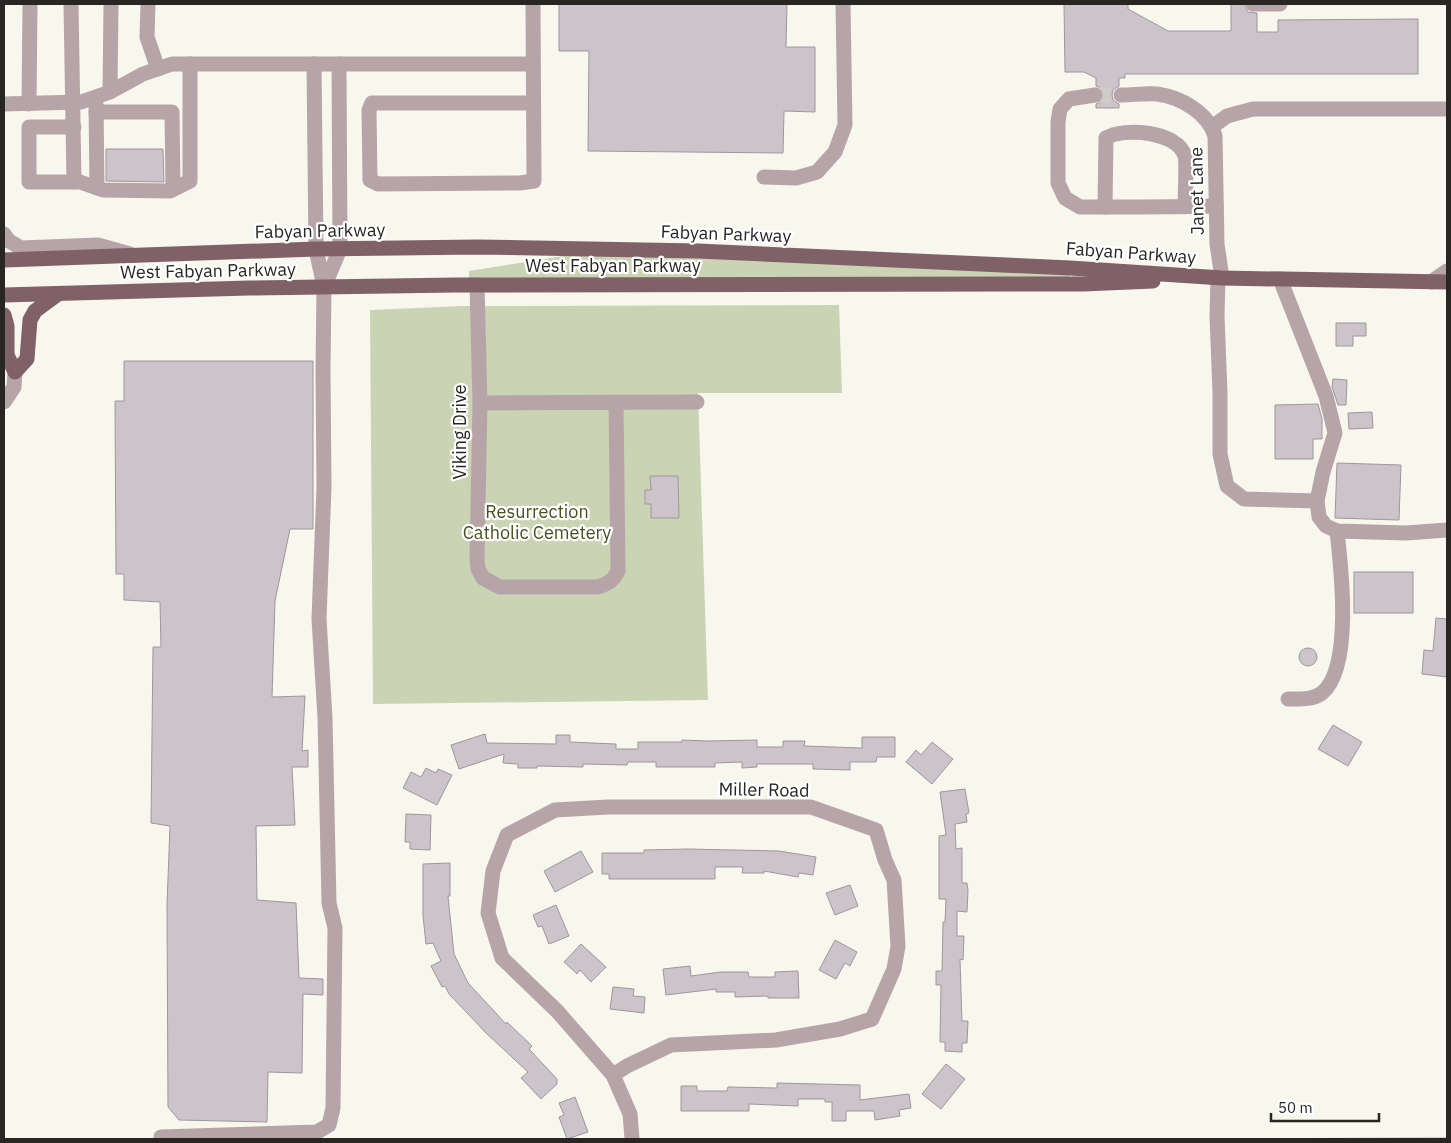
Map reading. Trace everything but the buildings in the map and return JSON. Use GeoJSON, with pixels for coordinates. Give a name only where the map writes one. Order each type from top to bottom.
{"type":"FeatureCollection","features":[{"type":"Feature","properties":{"kind":"main road","name":"Fabyan Parkway"},"geometry":{"type":"LineString","coordinates":[[4,260],[316,249],[478,247],[698,251],[1070,268],[1220,278],[1447,282]]}},
{"type":"Feature","properties":{"kind":"main road","name":"West Fabyan Parkway"},"geometry":{"type":"LineString","coordinates":[[4,295],[477,285],[1082,284],[1220,278]]}},
{"type":"Feature","properties":{"kind":"main road"},"geometry":{"type":"LineString","coordinates":[[4,316],[7,326],[6,355],[15,372],[27,359],[30,320],[35,311],[58,294]]}},
{"type":"Feature","properties":{"kind":"street"},"geometry":{"type":"LineString","coordinates":[[29,104],[30,4]]}},
{"type":"Feature","properties":{"kind":"street"},"geometry":{"type":"LineString","coordinates":[[71,4],[77,182]]}},
{"type":"Feature","properties":{"kind":"street"},"geometry":{"type":"LineString","coordinates":[[96,188],[100,101],[111,4]]}},
{"type":"Feature","properties":{"kind":"street"},"geometry":{"type":"LineString","coordinates":[[148,4],[148,37],[158,69]]}},
{"type":"Feature","properties":{"kind":"street"},"geometry":{"type":"LineString","coordinates":[[533,4],[534,181],[520,183],[378,184],[370,180],[369,110],[372,104],[533,103]]}},
{"type":"Feature","properties":{"kind":"street"},"geometry":{"type":"LineString","coordinates":[[764,177],[796,178],[817,172],[835,152],[845,125],[843,4]]}},
{"type":"Feature","properties":{"kind":"street"},"geometry":{"type":"LineString","coordinates":[[1253,4],[1280,4]]}},
{"type":"Feature","properties":{"kind":"street"},"geometry":{"type":"LineString","coordinates":[[100,101],[143,74],[172,64],[533,64]]}},
{"type":"Feature","properties":{"kind":"street"},"geometry":{"type":"LineString","coordinates":[[74,126],[28,127],[29,182],[77,182],[103,190],[170,191],[190,181],[190,64]]}},
{"type":"Feature","properties":{"kind":"street"},"geometry":{"type":"LineString","coordinates":[[161,1137],[317,1132],[329,1125],[333,1108],[335,928],[328,903],[325,718],[319,619],[324,487],[324,287],[316,249],[314,64]]}},
{"type":"Feature","properties":{"kind":"street"},"geometry":{"type":"LineString","coordinates":[[324,287],[340,249],[339,64]]}},
{"type":"Feature","properties":{"kind":"street","name":"Janet Lane"},"geometry":{"type":"LineString","coordinates":[[1121,95],[1158,94],[1178,100],[1196,110],[1212,127],[1215,136],[1217,244],[1220,278],[1217,316],[1220,454],[1227,486],[1244,499],[1317,501]]}},
{"type":"Feature","properties":{"kind":"street"},"geometry":{"type":"LineString","coordinates":[[1096,95],[1069,99],[1060,109],[1058,122],[1058,184],[1065,198],[1080,207],[1216,206]]}},
{"type":"Feature","properties":{"kind":"street"},"geometry":{"type":"LineString","coordinates":[[4,104],[100,101],[172,112],[173,189]]}},
{"type":"Feature","properties":{"kind":"street"},"geometry":{"type":"LineString","coordinates":[[1212,127],[1227,116],[1253,109],[1447,109]]}},
{"type":"Feature","properties":{"kind":"street"},"geometry":{"type":"LineString","coordinates":[[1105,207],[1106,138],[1114,133],[1159,135],[1180,148],[1185,157],[1185,206]]}},
{"type":"Feature","properties":{"kind":"street"},"geometry":{"type":"LineString","coordinates":[[4,234],[9,241],[22,248],[98,245],[136,255]]}},
{"type":"Feature","properties":{"kind":"street"},"geometry":{"type":"LineString","coordinates":[[1431,282],[1447,271]]}},
{"type":"Feature","properties":{"kind":"street"},"geometry":{"type":"LineString","coordinates":[[1280,279],[1326,396],[1336,433],[1322,472],[1317,501],[1319,517],[1326,526],[1337,531],[1406,532],[1447,530]]}},
{"type":"Feature","properties":{"kind":"street","name":"Viking Drive"},"geometry":{"type":"LineString","coordinates":[[477,285],[480,403],[477,558],[478,569],[484,578],[500,587],[517,588],[597,587],[608,584],[615,578],[618,570],[616,402]]}},
{"type":"Feature","properties":{"kind":"street"},"geometry":{"type":"LineString","coordinates":[[4,402],[14,387],[15,372]]}},
{"type":"Feature","properties":{"kind":"street"},"geometry":{"type":"LineString","coordinates":[[480,403],[697,402]]}},
{"type":"Feature","properties":{"kind":"street"},"geometry":{"type":"LineString","coordinates":[[1288,700],[1304,700],[1321,694],[1330,684],[1336,672],[1344,610],[1337,531]]}},
{"type":"Feature","properties":{"kind":"street","name":"Miller Road"},"geometry":{"type":"LineString","coordinates":[[613,1075],[671,1044],[776,1040],[840,1029],[872,1019],[894,969],[898,946],[894,880],[885,860],[876,830],[811,807],[608,807],[555,810],[507,835],[493,871],[488,913],[502,958],[558,1011],[613,1075],[630,1114],[632,1139]]}},
{"type":"Feature","properties":{"kind":"green space"},"geometry":{"type":"Polygon","coordinates":[[[589,252],[1069,275],[1069,278],[469,278],[469,271],[589,252]]]}},
{"type":"Feature","properties":{"kind":"green space","name":"Resurrection Catholic Cemetery"},"geometry":{"type":"Polygon","coordinates":[[[839,305],[842,393],[698,393],[708,700],[373,704],[370,310],[463,306],[839,305]]]}},
{"type":"Feature","properties":{"kind":"green space"},"geometry":{"type":"Polygon","coordinates":[[[1447,1137],[1447,1139],[1161,1139],[1447,1137]]]}},
{"type":"Feature","properties":{"kind":"tunnel"},"geometry":{"type":"LineString","coordinates":[[1095,95],[1121,95]]}}]}
